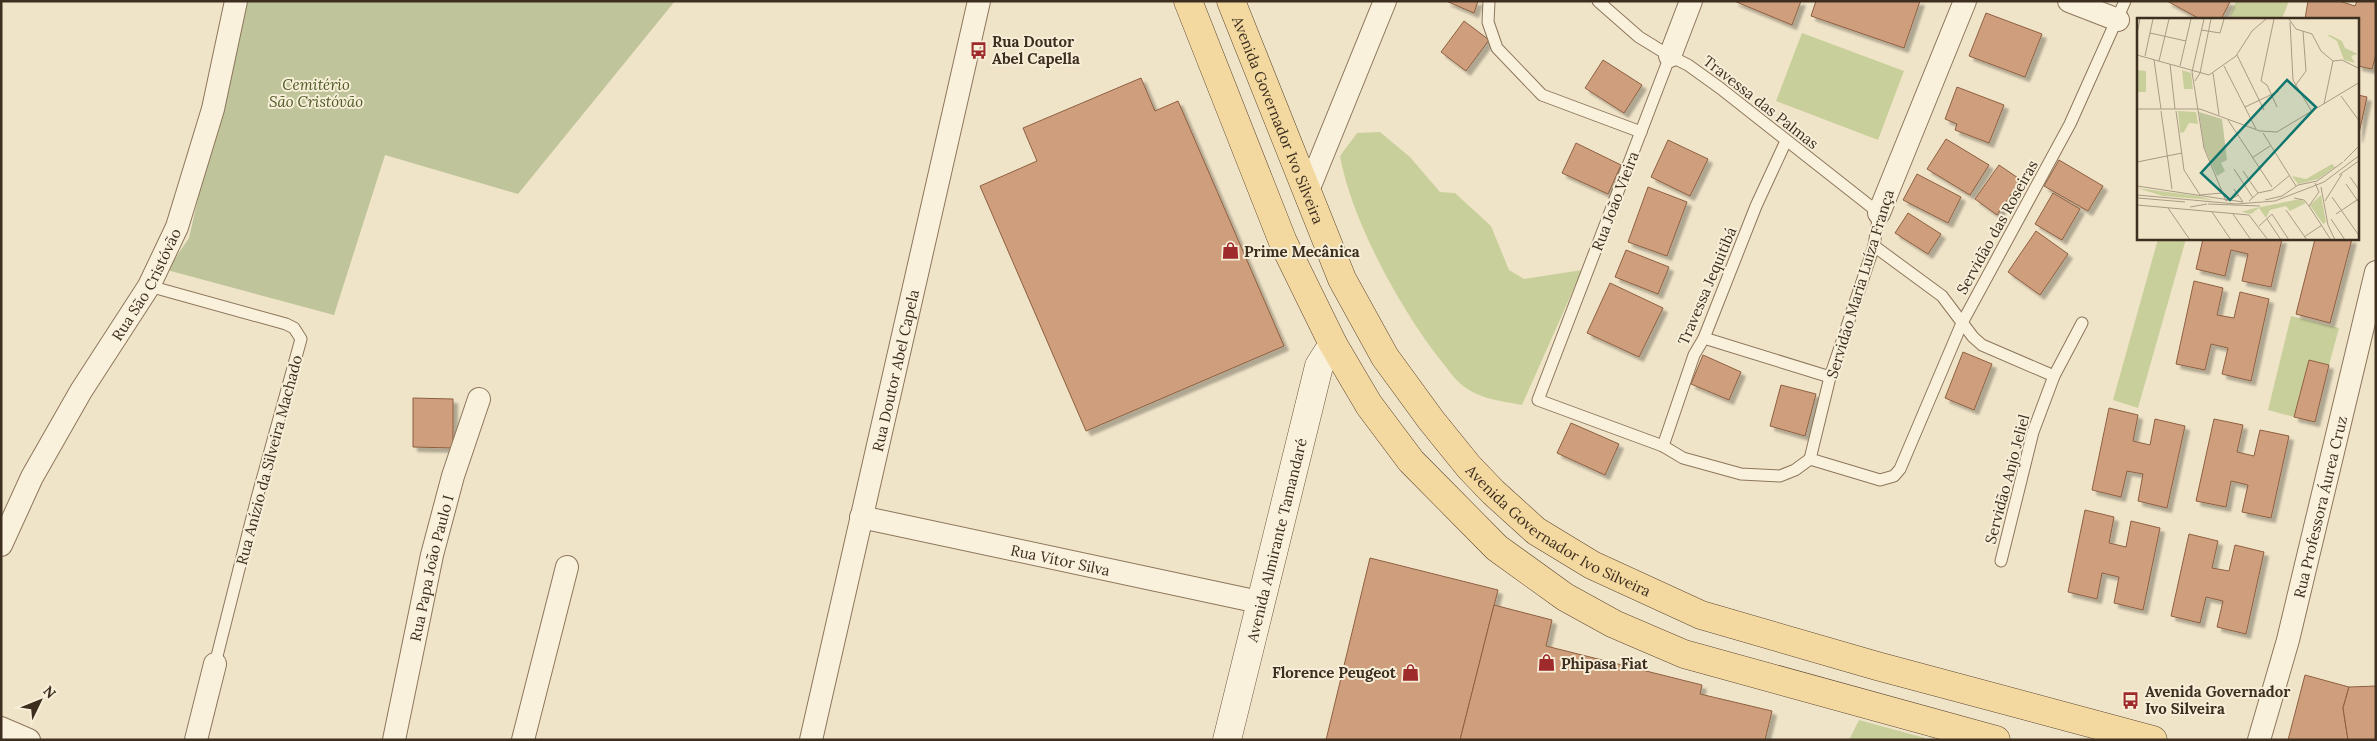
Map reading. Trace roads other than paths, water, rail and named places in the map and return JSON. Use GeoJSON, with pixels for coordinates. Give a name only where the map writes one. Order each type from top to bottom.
{"type":"FeatureCollection","features":[{"type":"Feature","properties":{"kind":"main road"},"geometry":{"type":"LineString","coordinates":[[1188,1],[1283,242],[1333,344],[1369,405],[1411,461],[1497,548],[1565,597],[1614,624],[1684,654],[1996,740]]}},
{"type":"Feature","properties":{"kind":"main road","name":"Avenida Governador Ivo Silveira"},"geometry":{"type":"LineString","coordinates":[[1231,1],[1342,278],[1385,357],[1430,420],[1493,492],[1536,531],[1592,565],[1700,615],[1809,647],[2153,740]]}},
{"type":"Feature","properties":{"kind":"main road","name":"Avenida Almirante Tamandaré"},"geometry":{"type":"LineString","coordinates":[[1227,740],[1259,602],[1318,366],[1333,344]]}},
{"type":"Feature","properties":{"kind":"main road"},"geometry":{"type":"LineString","coordinates":[[1800,686],[1809,647]]}},
{"type":"Feature","properties":{"kind":"street","name":"Rua São Cristóvão"},"geometry":{"type":"LineString","coordinates":[[1,545],[32,477],[81,391],[149,286],[177,227],[213,109],[236,1]]}},
{"type":"Feature","properties":{"kind":"street","name":"Rua Doutor Abel Capela"},"geometry":{"type":"LineString","coordinates":[[811,740],[979,1]]}},
{"type":"Feature","properties":{"kind":"street"},"geometry":{"type":"LineString","coordinates":[[1308,193],[1385,1]]}},
{"type":"Feature","properties":{"kind":"street","name":"Rua João Vieira"},"geometry":{"type":"LineString","coordinates":[[1670,56],[1691,1]]}},
{"type":"Feature","properties":{"kind":"street","name":"Servidão Maria Luíza França"},"geometry":{"type":"LineString","coordinates":[[1879,212],[1965,1]]}},
{"type":"Feature","properties":{"kind":"street"},"geometry":{"type":"LineString","coordinates":[[2069,1],[2121,11]]}},
{"type":"Feature","properties":{"kind":"street","name":"Rua Professora Áurea Cruz"},"geometry":{"type":"LineString","coordinates":[[2259,740],[2288,640],[2376,272]]}},
{"type":"Feature","properties":{"kind":"street","name":"Rua Papa João Paulo I"},"geometry":{"type":"LineString","coordinates":[[394,740],[432,555],[453,476],[479,399]]}},
{"type":"Feature","properties":{"kind":"street","name":"Rua Vítor Silva"},"geometry":{"type":"LineString","coordinates":[[861,517],[1259,602]]}},
{"type":"Feature","properties":{"kind":"street"},"geometry":{"type":"LineString","coordinates":[[523,740],[567,567]]}},
{"type":"Feature","properties":{"kind":"street","name":"Rua Anízio da Silveira Machado"},"geometry":{"type":"LineString","coordinates":[[196,740],[215,664]]}},
{"type":"Feature","properties":{"kind":"street"},"geometry":{"type":"LineString","coordinates":[[1,728],[29,740]]}},
{"type":"Feature","properties":{"kind":"lane"},"geometry":{"type":"LineString","coordinates":[[1489,1],[1488,22],[1498,48],[1542,95],[1641,132]]}},
{"type":"Feature","properties":{"kind":"lane","name":"Travessa das Palmas"},"geometry":{"type":"LineString","coordinates":[[1598,1],[1639,38],[1688,65],[1720,88],[1786,142],[1879,212]]}},
{"type":"Feature","properties":{"kind":"lane","name":"Servidão das Roseiras"},"geometry":{"type":"LineString","coordinates":[[1810,459],[1880,480],[1894,476],[1900,470],[1962,324],[2070,124],[2121,11]]}},
{"type":"Feature","properties":{"kind":"lane","name":"Rua João Vieira"},"geometry":{"type":"LineString","coordinates":[[1663,446],[1538,400],[1670,56]]}},
{"type":"Feature","properties":{"kind":"lane","name":"Travessa Jequitibá"},"geometry":{"type":"LineString","coordinates":[[1663,446],[1694,355],[1704,338],[1756,206],[1786,142]]}},
{"type":"Feature","properties":{"kind":"lane","name":"Servidão Maria Luíza França"},"geometry":{"type":"LineString","coordinates":[[1810,459],[1830,377],[1874,246],[1879,212]]}},
{"type":"Feature","properties":{"kind":"lane"},"geometry":{"type":"LineString","coordinates":[[1874,246],[1929,284],[1942,296],[1962,324],[1982,345],[2054,376]]}},
{"type":"Feature","properties":{"kind":"lane","name":"Rua Anízio da Silveira Machado"},"geometry":{"type":"LineString","coordinates":[[149,286],[286,324],[294,328],[302,339],[257,498],[215,664]]}},
{"type":"Feature","properties":{"kind":"lane","name":"Servidão Anjo Jeliel"},"geometry":{"type":"LineString","coordinates":[[2001,561],[2030,441],[2054,376],[2082,323]]}},
{"type":"Feature","properties":{"kind":"lane"},"geometry":{"type":"LineString","coordinates":[[1704,338],[1830,377]]}},
{"type":"Feature","properties":{"kind":"lane"},"geometry":{"type":"LineString","coordinates":[[1663,446],[1683,458],[1741,474],[1780,476],[1794,470],[1810,459]]}},
{"type":"Feature","properties":{"kind":"place","name":"Rua Doutor Abel Capella"},"geometry":{"type":"Point","coordinates":[978,50]}},
{"type":"Feature","properties":{"kind":"place","name":"Prime Mecânica"},"geometry":{"type":"Point","coordinates":[1230,251]}},
{"type":"Feature","properties":{"kind":"place","name":"Phipasa Fiat"},"geometry":{"type":"Point","coordinates":[1547,663]}},
{"type":"Feature","properties":{"kind":"place","name":"Florence Peugeot"},"geometry":{"type":"Point","coordinates":[1410,672]}},
{"type":"Feature","properties":{"kind":"place","name":"Avenida Governador Ivo Silveira"},"geometry":{"type":"Point","coordinates":[2131,700]}},
{"type":"Feature","properties":{"kind":"park label","name":"Cemitério São Cristóvão"},"geometry":{"type":"Point","coordinates":[316,92]}}]}
